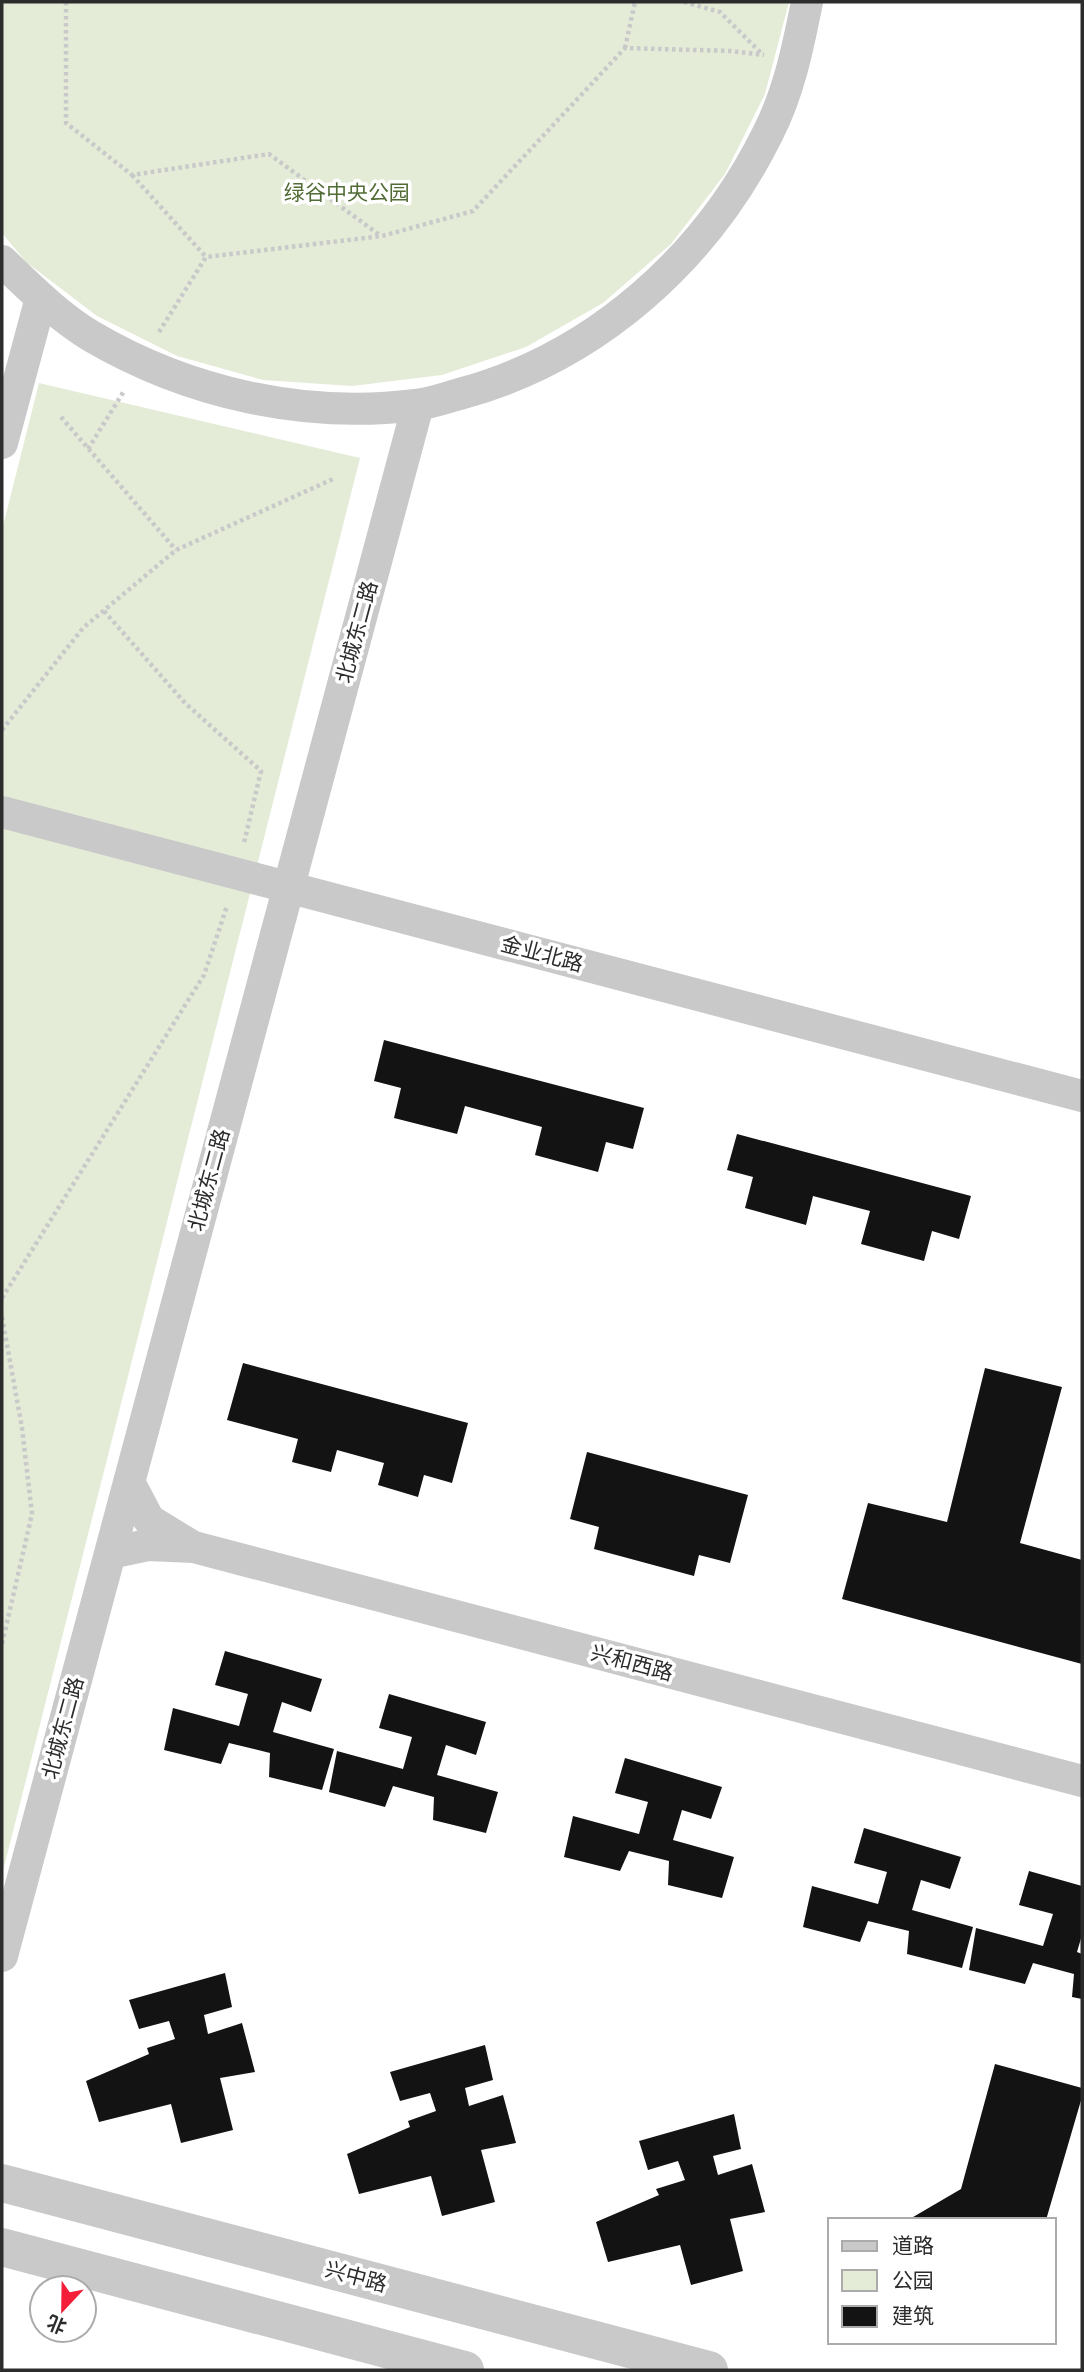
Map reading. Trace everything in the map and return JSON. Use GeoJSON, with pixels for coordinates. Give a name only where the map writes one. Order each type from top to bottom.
{"type":"FeatureCollection","features":[{"type":"Feature","properties":{"kind":"street"},"geometry":{"type":"LineString","coordinates":[[2,261],[41,298],[88,334],[141,363],[207,388],[276,403],[347,408],[418,405],[492,384],[563,353],[626,311],[683,259],[738,188],[769,132],[796,60],[807,2]]}},
{"type":"Feature","properties":{"kind":"street"},"geometry":{"type":"LineString","coordinates":[[2,443],[41,298]]}},
{"type":"Feature","properties":{"kind":"street","name":"北城东二路"},"geometry":{"type":"LineString","coordinates":[[2,1956],[418,405]]}},
{"type":"Feature","properties":{"kind":"street","name":"金业北路"},"geometry":{"type":"LineString","coordinates":[[2,812],[1082,1096]]}},
{"type":"Feature","properties":{"kind":"street"},"geometry":{"type":"LineString","coordinates":[[129,1482],[149,1520],[194,1547]]}},
{"type":"Feature","properties":{"kind":"street"},"geometry":{"type":"LineString","coordinates":[[110,1553],[148,1545],[194,1547]]}},
{"type":"Feature","properties":{"kind":"street","name":"兴和西路"},"geometry":{"type":"LineString","coordinates":[[194,1547],[1078,1778]]}},
{"type":"Feature","properties":{"kind":"street","name":"兴中路"},"geometry":{"type":"LineString","coordinates":[[2,2183],[709,2370]]}},
{"type":"Feature","properties":{"kind":"street"},"geometry":{"type":"LineString","coordinates":[[2,2248],[465,2370]]}},
{"type":"Feature","properties":{"kind":"path"},"geometry":{"type":"LineString","coordinates":[[66,2],[66,123],[132,175],[206,257]]}},
{"type":"Feature","properties":{"kind":"path"},"geometry":{"type":"LineString","coordinates":[[206,257],[382,236],[473,211],[625,47],[635,2]]}},
{"type":"Feature","properties":{"kind":"path"},"geometry":{"type":"LineString","coordinates":[[684,2],[720,12],[763,55]]}},
{"type":"Feature","properties":{"kind":"path"},"geometry":{"type":"LineString","coordinates":[[625,47],[731,51],[796,60]]}},
{"type":"Feature","properties":{"kind":"path"},"geometry":{"type":"LineString","coordinates":[[132,175],[269,154],[382,236]]}},
{"type":"Feature","properties":{"kind":"path"},"geometry":{"type":"LineString","coordinates":[[88,449],[206,257]]}},
{"type":"Feature","properties":{"kind":"path"},"geometry":{"type":"LineString","coordinates":[[61,417],[176,550]]}},
{"type":"Feature","properties":{"kind":"path"},"geometry":{"type":"LineString","coordinates":[[2,730],[83,628],[176,550],[333,479]]}},
{"type":"Feature","properties":{"kind":"path"},"geometry":{"type":"LineString","coordinates":[[2,1298],[204,975],[237,874],[261,771],[185,703],[104,611]]}},
{"type":"Feature","properties":{"kind":"path"},"geometry":{"type":"LineString","coordinates":[[2,1317],[22,1428],[32,1514],[2,1644]]}},
{"type":"Feature","properties":{"kind":"green space","name":"绿谷中央公园"},"geometry":{"type":"Polygon","coordinates":[[[2,2],[789,2],[765,94],[725,174],[671,244],[603,303],[526,347],[442,375],[352,386],[263,380],[177,356],[97,316],[26,262],[2,233],[2,2]]]}},
{"type":"Feature","properties":{"kind":"green space"},"geometry":{"type":"Polygon","coordinates":[[[39,383],[360,458],[2,1875],[2,530],[39,383]]]}},
{"type":"Feature","properties":{"kind":"building"},"geometry":{"type":"Polygon","coordinates":[[[384,1040],[644,1108],[633,1149],[606,1142],[598,1172],[535,1155],[542,1127],[465,1106],[457,1134],[394,1118],[401,1088],[374,1081],[384,1040]]]}},
{"type":"Feature","properties":{"kind":"building"},"geometry":{"type":"Polygon","coordinates":[[[737,1134],[971,1196],[959,1239],[932,1231],[924,1261],[861,1244],[870,1211],[813,1196],[806,1225],[745,1208],[753,1177],[727,1170],[737,1134]]]}},
{"type":"Feature","properties":{"kind":"building"},"geometry":{"type":"Polygon","coordinates":[[[243,1363],[468,1423],[452,1483],[424,1475],[418,1497],[378,1485],[384,1463],[337,1450],[331,1472],[292,1462],[298,1439],[227,1420],[243,1363]]]}},
{"type":"Feature","properties":{"kind":"building"},"geometry":{"type":"Polygon","coordinates":[[[985,1368],[1062,1387],[1020,1543],[1082,1560],[1082,1664],[842,1599],[868,1503],[947,1522],[985,1368]]]}},
{"type":"Feature","properties":{"kind":"building"},"geometry":{"type":"Polygon","coordinates":[[[587,1452],[748,1495],[730,1563],[699,1555],[694,1576],[594,1549],[599,1527],[570,1519],[587,1452]]]}},
{"type":"Feature","properties":{"kind":"building"},"geometry":{"type":"Polygon","coordinates":[[[225,1651],[322,1679],[311,1712],[282,1702],[273,1732],[334,1749],[322,1790],[269,1777],[270,1753],[229,1743],[221,1764],[164,1750],[173,1708],[239,1726],[248,1694],[215,1685],[225,1651]]]}},
{"type":"Feature","properties":{"kind":"building"},"geometry":{"type":"Polygon","coordinates":[[[389,1694],[486,1722],[476,1755],[446,1745],[437,1775],[498,1792],[486,1833],[433,1820],[434,1797],[393,1786],[385,1807],[329,1792],[337,1751],[403,1769],[412,1737],[379,1728],[389,1694]]]}},
{"type":"Feature","properties":{"kind":"building"},"geometry":{"type":"Polygon","coordinates":[[[625,1758],[722,1787],[711,1819],[682,1810],[673,1840],[734,1857],[722,1898],[668,1885],[669,1861],[629,1851],[620,1871],[564,1857],[573,1816],[639,1834],[648,1802],[615,1793],[625,1758]]]}},
{"type":"Feature","properties":{"kind":"building"},"geometry":{"type":"Polygon","coordinates":[[[864,1828],[961,1857],[950,1889],[921,1880],[912,1910],[973,1927],[962,1968],[907,1954],[909,1931],[868,1921],[860,1942],[803,1927],[812,1886],[878,1904],[887,1872],[854,1863],[864,1828]]]}},
{"type":"Feature","properties":{"kind":"building"},"geometry":{"type":"Polygon","coordinates":[[[1029,1871],[1082,1886],[1082,1935],[1077,1952],[1082,1954],[1082,1999],[1072,1997],[1074,1974],[1033,1963],[1025,1984],[969,1970],[976,1928],[1043,1946],[1053,1914],[1019,1905],[1029,1871]]]}},
{"type":"Feature","properties":{"kind":"building"},"geometry":{"type":"Polygon","coordinates":[[[225,1973],[232,2007],[204,2015],[208,2034],[242,2023],[255,2072],[220,2078],[233,2130],[181,2143],[171,2104],[99,2122],[86,2081],[149,2054],[147,2048],[175,2039],[169,2021],[139,2029],[129,2000],[225,1973]]]}},
{"type":"Feature","properties":{"kind":"building"},"geometry":{"type":"Polygon","coordinates":[[[485,2045],[493,2080],[465,2088],[469,2106],[503,2095],[516,2143],[481,2150],[495,2202],[442,2216],[431,2176],[359,2194],[347,2154],[410,2127],[408,2121],[436,2111],[430,2093],[400,2101],[390,2072],[485,2045]]]}},
{"type":"Feature","properties":{"kind":"building"},"geometry":{"type":"Polygon","coordinates":[[[995,2064],[1082,2088],[1082,2097],[1047,2218],[911,2218],[961,2189],[995,2064]]]}},
{"type":"Feature","properties":{"kind":"building"},"geometry":{"type":"Polygon","coordinates":[[[734,2114],[741,2149],[713,2156],[718,2175],[752,2164],[765,2212],[730,2219],[743,2271],[691,2285],[680,2245],[608,2262],[596,2222],[659,2195],[656,2189],[685,2180],[678,2161],[648,2170],[639,2141],[734,2114]]]}}]}
